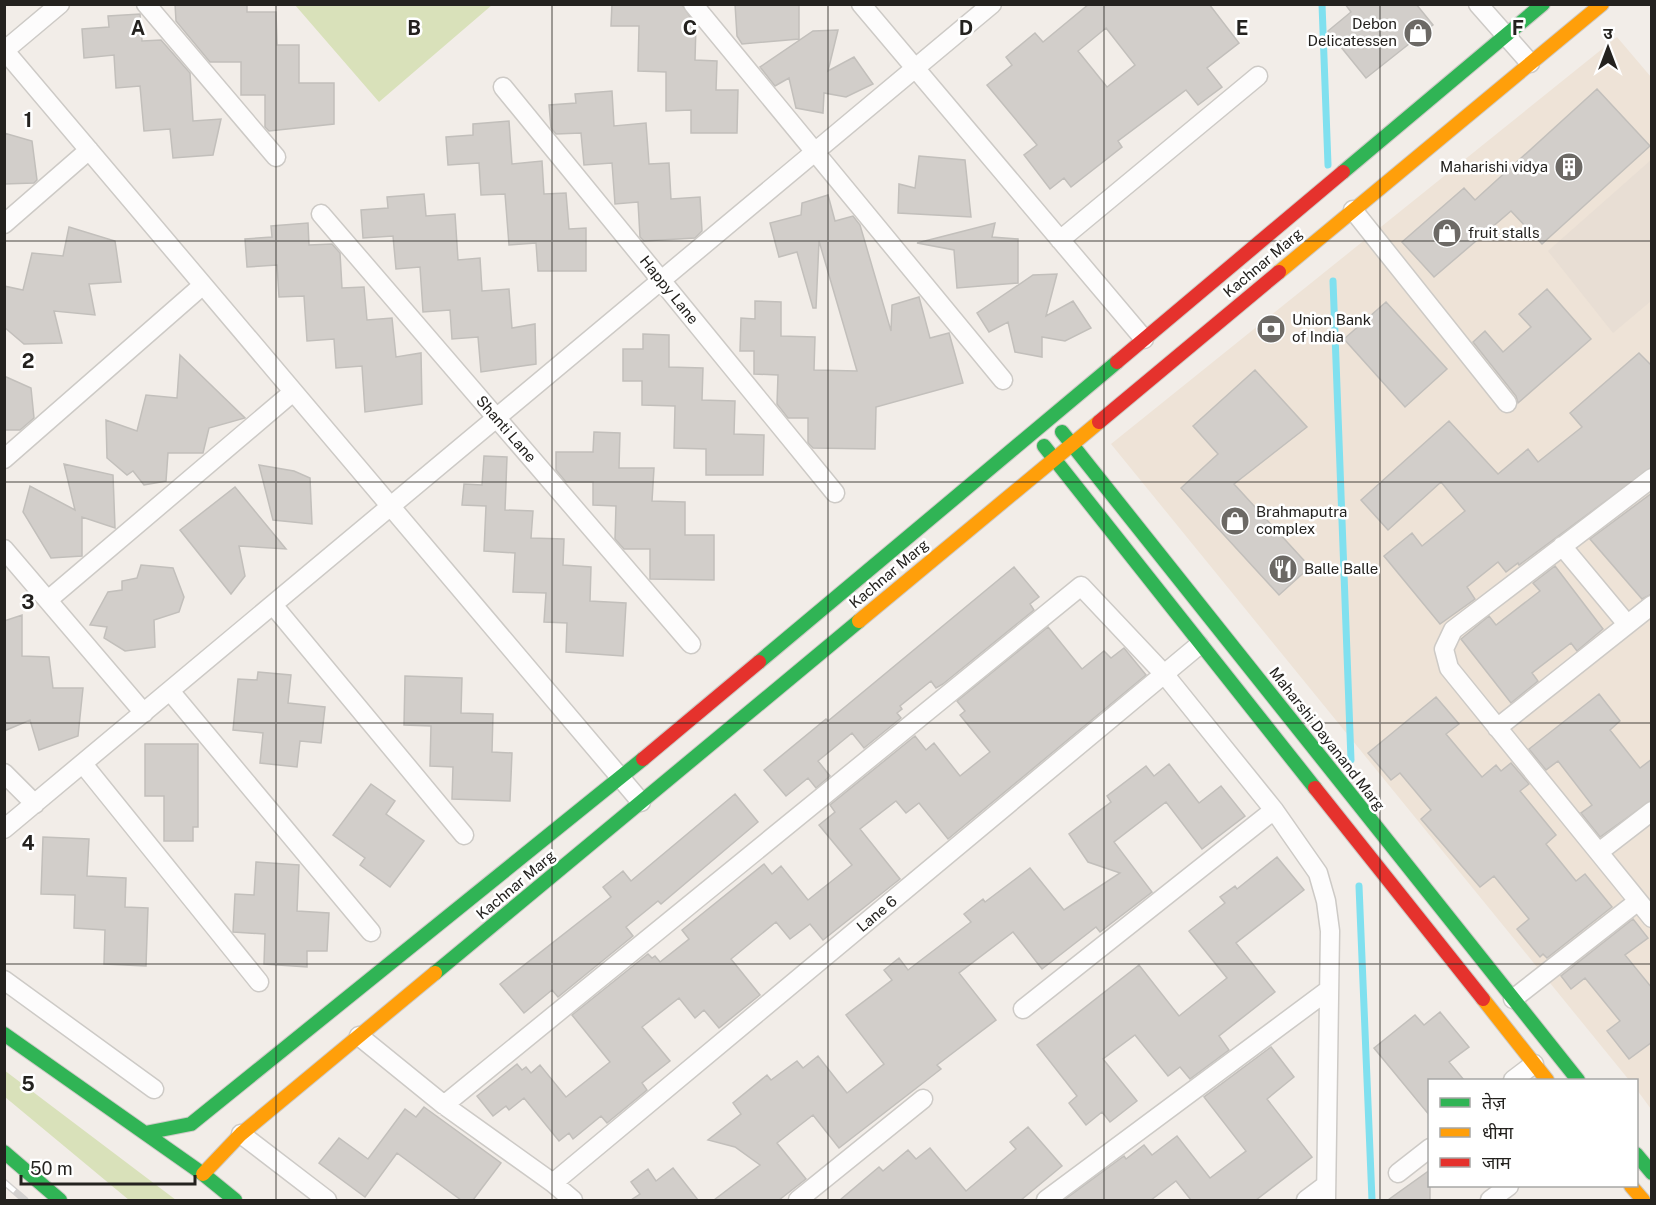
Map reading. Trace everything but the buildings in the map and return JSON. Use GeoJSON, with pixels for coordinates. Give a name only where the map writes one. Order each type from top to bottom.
{"type":"FeatureCollection","features":[{"type":"Feature","properties":{"kind":"street"},"geometry":{"type":"LineString","coordinates":[[60,4],[5,51],[641,802]]}},
{"type":"Feature","properties":{"kind":"street"},"geometry":{"type":"LineString","coordinates":[[146,4],[276,157]]}},
{"type":"Feature","properties":{"kind":"street"},"geometry":{"type":"LineString","coordinates":[[693,4],[1003,380]]}},
{"type":"Feature","properties":{"kind":"street"},"geometry":{"type":"LineString","coordinates":[[861,4],[1144,339]]}},
{"type":"Feature","properties":{"kind":"street"},"geometry":{"type":"LineString","coordinates":[[4,829],[992,4]]}},
{"type":"Feature","properties":{"kind":"street"},"geometry":{"type":"LineString","coordinates":[[1478,4],[1530,63]]}},
{"type":"Feature","properties":{"kind":"street","name":"Kachnar Marg"},"geometry":{"type":"LineString","coordinates":[[145,1133],[191,1124],[621,778],[1543,4]]}},
{"type":"Feature","properties":{"kind":"street","name":"Kachnar Marg"},"geometry":{"type":"LineString","coordinates":[[203,1174],[241,1134],[1602,4]]}},
{"type":"Feature","properties":{"kind":"street"},"geometry":{"type":"LineString","coordinates":[[1060,240],[1258,76]]}},
{"type":"Feature","properties":{"kind":"street","name":"Happy Lane"},"geometry":{"type":"LineString","coordinates":[[503,87],[835,493]]}},
{"type":"Feature","properties":{"kind":"street"},"geometry":{"type":"LineString","coordinates":[[4,224],[89,150]]}},
{"type":"Feature","properties":{"kind":"street"},"geometry":{"type":"LineString","coordinates":[[1353,210],[1507,403]]}},
{"type":"Feature","properties":{"kind":"street","name":"Shanti Lane"},"geometry":{"type":"LineString","coordinates":[[321,214],[691,644]]}},
{"type":"Feature","properties":{"kind":"street"},"geometry":{"type":"LineString","coordinates":[[4,459],[203,285]]}},
{"type":"Feature","properties":{"kind":"street"},"geometry":{"type":"LineString","coordinates":[[48,600],[293,392]]}},
{"type":"Feature","properties":{"kind":"street","name":"Maharshi Dayanand Marg"},"geometry":{"type":"LineString","coordinates":[[1051,417],[1577,1079]]}},
{"type":"Feature","properties":{"kind":"street"},"geometry":{"type":"LineString","coordinates":[[1033,433],[1199,645],[1546,1079]]}},
{"type":"Feature","properties":{"kind":"street"},"geometry":{"type":"LineString","coordinates":[[1652,478],[1454,630],[1444,649],[1449,668],[1599,852],[1636,902],[1652,918]]}},
{"type":"Feature","properties":{"kind":"street"},"geometry":{"type":"LineString","coordinates":[[1562,546],[1627,624]]}},
{"type":"Feature","properties":{"kind":"street"},"geometry":{"type":"LineString","coordinates":[[4,549],[144,713]]}},
{"type":"Feature","properties":{"kind":"street"},"geometry":{"type":"LineString","coordinates":[[444,1105],[1081,585],[1165,675],[1274,810],[1318,873],[1326,901],[1330,931],[1326,1193],[1305,1200]]}},
{"type":"Feature","properties":{"kind":"street"},"geometry":{"type":"LineString","coordinates":[[1497,728],[1652,604]]}},
{"type":"Feature","properties":{"kind":"street"},"geometry":{"type":"LineString","coordinates":[[273,605],[464,835]]}},
{"type":"Feature","properties":{"kind":"street","name":"Lane 6"},"geometry":{"type":"LineString","coordinates":[[553,1183],[1199,645]]}},
{"type":"Feature","properties":{"kind":"street"},"geometry":{"type":"LineString","coordinates":[[170,691],[371,932]]}},
{"type":"Feature","properties":{"kind":"street"},"geometry":{"type":"LineString","coordinates":[[83,764],[259,982]]}},
{"type":"Feature","properties":{"kind":"street"},"geometry":{"type":"LineString","coordinates":[[4,773],[35,804]]}},
{"type":"Feature","properties":{"kind":"street"},"geometry":{"type":"LineString","coordinates":[[1023,1009],[1274,810]]}},
{"type":"Feature","properties":{"kind":"street"},"geometry":{"type":"LineString","coordinates":[[1599,852],[1652,811]]}},
{"type":"Feature","properties":{"kind":"street"},"geometry":{"type":"LineString","coordinates":[[1513,999],[1636,902]]}},
{"type":"Feature","properties":{"kind":"street"},"geometry":{"type":"LineString","coordinates":[[4,980],[154,1089]]}},
{"type":"Feature","properties":{"kind":"street"},"geometry":{"type":"LineString","coordinates":[[1046,1200],[1328,991]]}},
{"type":"Feature","properties":{"kind":"street"},"geometry":{"type":"LineString","coordinates":[[4,1034],[203,1174],[235,1200]]}},
{"type":"Feature","properties":{"kind":"street"},"geometry":{"type":"LineString","coordinates":[[359,1036],[444,1105],[553,1183],[573,1200]]}},
{"type":"Feature","properties":{"kind":"street"},"geometry":{"type":"LineString","coordinates":[[1515,1079],[1534,1064]]}},
{"type":"Feature","properties":{"kind":"street"},"geometry":{"type":"LineString","coordinates":[[798,1200],[923,1099]]}},
{"type":"Feature","properties":{"kind":"street"},"geometry":{"type":"LineString","coordinates":[[241,1134],[327,1200]]}},
{"type":"Feature","properties":{"kind":"street"},"geometry":{"type":"LineString","coordinates":[[1398,1173],[1428,1150]]}},
{"type":"Feature","properties":{"kind":"street"},"geometry":{"type":"LineString","coordinates":[[4,1152],[60,1200]]}},
{"type":"Feature","properties":{"kind":"street"},"geometry":{"type":"LineString","coordinates":[[1638,1156],[1652,1173]]}},
{"type":"Feature","properties":{"kind":"street"},"geometry":{"type":"LineString","coordinates":[[1490,1200],[1506,1187]]}},
{"type":"Feature","properties":{"kind":"street"},"geometry":{"type":"LineString","coordinates":[[1633,1187],[1643,1200]]}},
{"type":"Feature","properties":{"kind":"shaded area"},"geometry":{"type":"Polygon","coordinates":[[[1617,37],[1651,77],[1651,1109],[1638,1091],[1638,1079],[1628,1079],[1111,444],[1617,37]]]}},
{"type":"Feature","properties":{"kind":"shaded area"},"geometry":{"type":"Polygon","coordinates":[[[1651,160],[1651,301],[1613,333],[1548,251],[1651,160]]]}},
{"type":"Feature","properties":{"kind":"green space"},"geometry":{"type":"Polygon","coordinates":[[[295,5],[492,5],[379,102],[295,5]]]}},
{"type":"Feature","properties":{"kind":"green space"},"geometry":{"type":"Polygon","coordinates":[[[4,1070],[176,1200],[129,1200],[5,1097],[4,1070]]]}},
{"type":"Feature","properties":{"kind":"waterway"},"geometry":{"type":"LineString","coordinates":[[1322,4],[1328,165]]}},
{"type":"Feature","properties":{"kind":"waterway"},"geometry":{"type":"LineString","coordinates":[[1333,281],[1351,760]]}},
{"type":"Feature","properties":{"kind":"waterway"},"geometry":{"type":"LineString","coordinates":[[1359,886],[1372,1200]]}},
{"type":"Feature","properties":{"kind":"railway"},"geometry":{"type":"LineString","coordinates":[[4,1182],[25,1200]]}},
{"type":"Feature","properties":{"kind":"traffic: fast"},"geometry":{"type":"LineString","coordinates":[[1343,172],[1543,4]]}},
{"type":"Feature","properties":{"kind":"traffic: fast"},"geometry":{"type":"LineString","coordinates":[[759,662],[1117,362]]}},
{"type":"Feature","properties":{"kind":"traffic: fast"},"geometry":{"type":"LineString","coordinates":[[1062,432],[1577,1079]]}},
{"type":"Feature","properties":{"kind":"traffic: fast"},"geometry":{"type":"LineString","coordinates":[[1044,446],[1315,788]]}},
{"type":"Feature","properties":{"kind":"traffic: fast"},"geometry":{"type":"LineString","coordinates":[[435,973],[859,621]]}},
{"type":"Feature","properties":{"kind":"traffic: fast"},"geometry":{"type":"LineString","coordinates":[[145,1133],[191,1124],[643,759]]}},
{"type":"Feature","properties":{"kind":"traffic: fast"},"geometry":{"type":"LineString","coordinates":[[4,1034],[203,1174],[235,1200]]}},
{"type":"Feature","properties":{"kind":"traffic: fast"},"geometry":{"type":"LineString","coordinates":[[4,1152],[60,1200]]}},
{"type":"Feature","properties":{"kind":"traffic: fast"},"geometry":{"type":"LineString","coordinates":[[1638,1156],[1652,1173]]}},
{"type":"Feature","properties":{"kind":"traffic: slow"},"geometry":{"type":"LineString","coordinates":[[1279,272],[1602,4]]}},
{"type":"Feature","properties":{"kind":"traffic: slow"},"geometry":{"type":"LineString","coordinates":[[859,621],[1099,422]]}},
{"type":"Feature","properties":{"kind":"traffic: slow"},"geometry":{"type":"LineString","coordinates":[[203,1174],[241,1134],[435,973]]}},
{"type":"Feature","properties":{"kind":"traffic: slow"},"geometry":{"type":"LineString","coordinates":[[1483,999],[1546,1079]]}},
{"type":"Feature","properties":{"kind":"traffic: slow"},"geometry":{"type":"LineString","coordinates":[[1632,1187],[1643,1200]]}},
{"type":"Feature","properties":{"kind":"traffic: jam"},"geometry":{"type":"LineString","coordinates":[[1117,362],[1343,172]]}},
{"type":"Feature","properties":{"kind":"traffic: jam"},"geometry":{"type":"LineString","coordinates":[[1099,422],[1279,272]]}},
{"type":"Feature","properties":{"kind":"traffic: jam"},"geometry":{"type":"LineString","coordinates":[[643,759],[759,662]]}},
{"type":"Feature","properties":{"kind":"traffic: jam"},"geometry":{"type":"LineString","coordinates":[[1315,788],[1483,999]]}},
{"type":"Feature","properties":{"kind":"place","name":"Debon Delicatessen"},"geometry":{"type":"Point","coordinates":[1418,33]}},
{"type":"Feature","properties":{"kind":"place","name":"Maharishi vidya"},"geometry":{"type":"Point","coordinates":[1569,167]}},
{"type":"Feature","properties":{"kind":"place","name":"fruit stalls"},"geometry":{"type":"Point","coordinates":[1447,233]}},
{"type":"Feature","properties":{"kind":"place","name":"Union Bank of India"},"geometry":{"type":"Point","coordinates":[1271,329]}},
{"type":"Feature","properties":{"kind":"place","name":"Brahmaputra complex"},"geometry":{"type":"Point","coordinates":[1235,521]}},
{"type":"Feature","properties":{"kind":"place","name":"Balle Balle"},"geometry":{"type":"Point","coordinates":[1283,569]}}]}
